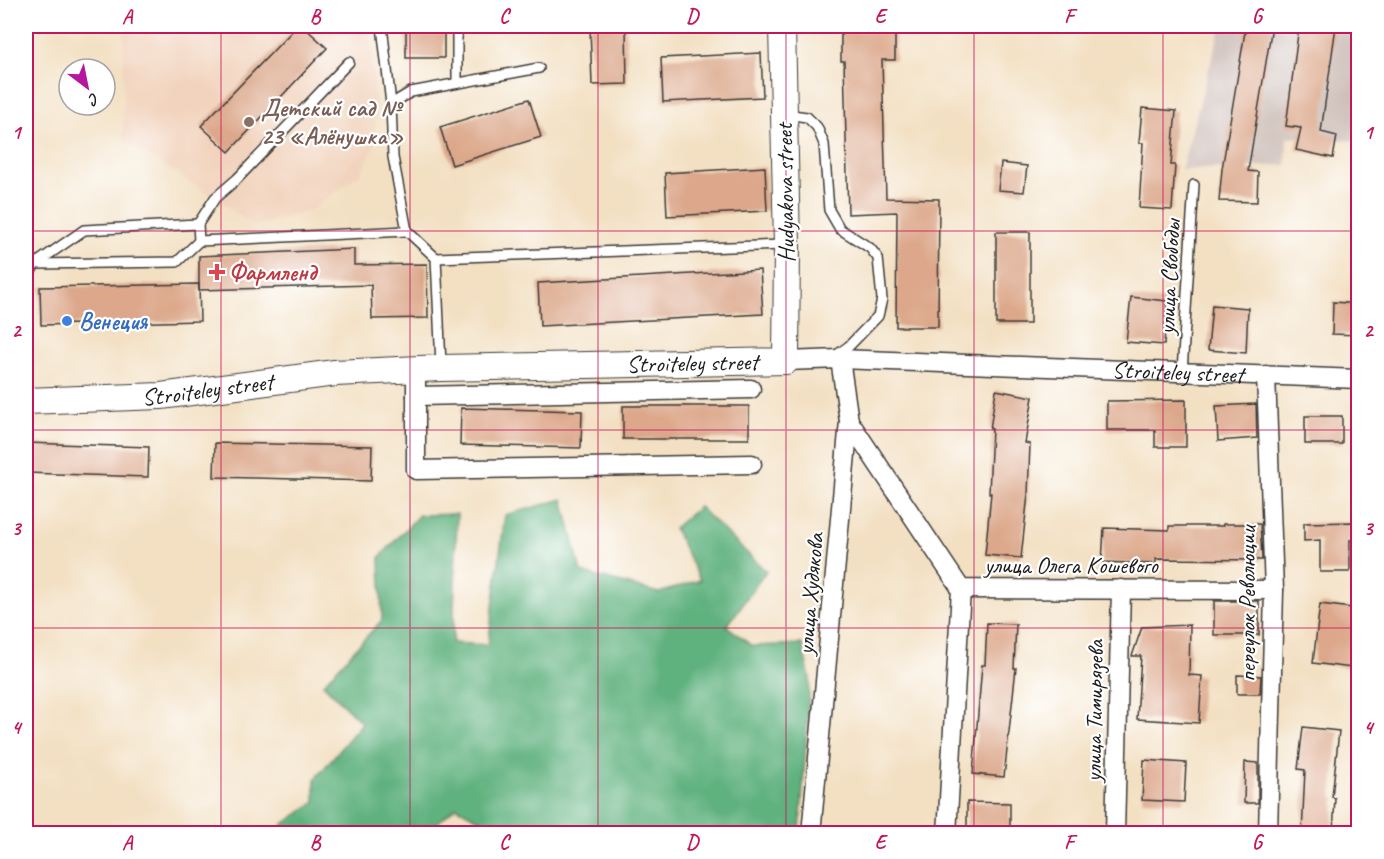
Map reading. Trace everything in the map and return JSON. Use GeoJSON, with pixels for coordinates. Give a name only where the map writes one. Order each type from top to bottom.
{"type":"FeatureCollection","features":[{"type":"Feature","properties":{"kind":"street","name":"Hudyakova street"},"geometry":{"type":"LineString","coordinates":[[782,26],[787,245],[786,361]]}},
{"type":"Feature","properties":{"kind":"street","name":"Stroiteley street"},"geometry":{"type":"LineString","coordinates":[[26,401],[161,396],[335,373],[441,368],[836,359],[1359,379]]}},
{"type":"Feature","properties":{"kind":"street","name":"улица Худякова"},"geometry":{"type":"LineString","coordinates":[[811,834],[849,421],[836,359]]}},
{"type":"Feature","properties":{"kind":"street"},"geometry":{"type":"LineString","coordinates":[[416,369],[416,470],[752,464]]}},
{"type":"Feature","properties":{"kind":"street","name":"переулок Революции"},"geometry":{"type":"LineString","coordinates":[[1266,375],[1274,590],[1268,834]]}},
{"type":"Feature","properties":{"kind":"street"},"geometry":{"type":"LineString","coordinates":[[416,396],[751,389]]}},
{"type":"Feature","properties":{"kind":"street","name":"улица Олега Кошевого"},"geometry":{"type":"LineString","coordinates":[[849,421],[961,589],[1274,590]]}},
{"type":"Feature","properties":{"kind":"street"},"geometry":{"type":"LineString","coordinates":[[947,834],[961,589]]}},
{"type":"Feature","properties":{"kind":"street","name":"улица Тимирязева"},"geometry":{"type":"LineString","coordinates":[[1115,834],[1121,589]]}},
{"type":"Feature","properties":{"kind":"lane"},"geometry":{"type":"LineString","coordinates":[[382,26],[391,104],[393,157],[407,231],[436,258],[441,368]]}},
{"type":"Feature","properties":{"kind":"lane"},"geometry":{"type":"LineString","coordinates":[[457,26],[457,83]]}},
{"type":"Feature","properties":{"kind":"lane"},"geometry":{"type":"LineString","coordinates":[[199,241],[198,224],[215,198],[237,179],[349,62]]}},
{"type":"Feature","properties":{"kind":"lane"},"geometry":{"type":"LineString","coordinates":[[391,104],[411,92],[539,68]]}},
{"type":"Feature","properties":{"kind":"lane"},"geometry":{"type":"LineString","coordinates":[[784,114],[807,117],[817,127],[824,144],[829,210],[840,229],[870,248],[878,258],[882,299],[878,316],[836,359]]}},
{"type":"Feature","properties":{"kind":"lane","name":"улица Свободы"},"geometry":{"type":"LineString","coordinates":[[1182,372],[1194,185]]}},
{"type":"Feature","properties":{"kind":"lane"},"geometry":{"type":"LineString","coordinates":[[26,281],[35,264],[84,230],[198,224]]}},
{"type":"Feature","properties":{"kind":"lane"},"geometry":{"type":"LineString","coordinates":[[35,264],[177,262],[199,241],[407,231]]}},
{"type":"Feature","properties":{"kind":"lane"},"geometry":{"type":"LineString","coordinates":[[436,258],[787,245]]}},
{"type":"Feature","properties":{"kind":"shaded area","name":"Детский сад № 23 «Алёнушка»"},"geometry":{"type":"Polygon","coordinates":[[[124,26],[370,26],[376,103],[374,146],[362,173],[311,210],[254,226],[215,198],[123,140],[124,26]]]}},
{"type":"Feature","properties":{"kind":"shaded area"},"geometry":{"type":"Polygon","coordinates":[[[1221,26],[1358,26],[1358,141],[1287,137],[1286,165],[1181,170],[1221,26]]]}},
{"type":"Feature","properties":{"kind":"green space"},"geometry":{"type":"Polygon","coordinates":[[[563,499],[581,572],[659,593],[700,580],[674,528],[699,507],[766,571],[727,626],[752,646],[802,644],[810,678],[800,833],[500,833],[492,826],[456,807],[426,833],[283,833],[282,825],[315,802],[315,779],[362,723],[323,684],[382,620],[380,557],[419,515],[457,514],[453,643],[488,645],[505,515],[563,499]]]}},
{"type":"Feature","properties":{"kind":"building"},"geometry":{"type":"Polygon","coordinates":[[[297,26],[303,26],[327,48],[229,152],[201,126],[297,26]]]}},
{"type":"Feature","properties":{"kind":"building"},"geometry":{"type":"Polygon","coordinates":[[[406,26],[444,26],[444,58],[406,58],[406,26]]]}},
{"type":"Feature","properties":{"kind":"building"},"geometry":{"type":"Polygon","coordinates":[[[590,26],[626,26],[627,84],[592,85],[590,26]]]}},
{"type":"Feature","properties":{"kind":"building"},"geometry":{"type":"Polygon","coordinates":[[[895,26],[895,60],[882,60],[886,198],[939,199],[938,327],[896,327],[897,212],[848,214],[841,27],[895,26]]]}},
{"type":"Feature","properties":{"kind":"building"},"geometry":{"type":"Polygon","coordinates":[[[1246,26],[1272,26],[1248,171],[1258,172],[1257,202],[1219,201],[1222,169],[1246,26]]]}},
{"type":"Feature","properties":{"kind":"building"},"geometry":{"type":"Polygon","coordinates":[[[1299,26],[1336,26],[1321,132],[1337,136],[1333,158],[1296,150],[1301,128],[1286,126],[1299,26]]]}},
{"type":"Feature","properties":{"kind":"building"},"geometry":{"type":"Polygon","coordinates":[[[761,53],[763,97],[663,102],[661,58],[761,53]]]}},
{"type":"Feature","properties":{"kind":"building"},"geometry":{"type":"Polygon","coordinates":[[[529,99],[541,137],[452,165],[440,127],[529,99]]]}},
{"type":"Feature","properties":{"kind":"building"},"geometry":{"type":"Polygon","coordinates":[[[1142,108],[1176,111],[1171,165],[1175,165],[1172,210],[1139,208],[1143,143],[1139,143],[1142,108]]]}},
{"type":"Feature","properties":{"kind":"building"},"geometry":{"type":"Polygon","coordinates":[[[1001,163],[1027,166],[1024,192],[998,190],[1001,163]]]}},
{"type":"Feature","properties":{"kind":"building"},"geometry":{"type":"Polygon","coordinates":[[[765,167],[767,211],[667,216],[665,173],[765,167]]]}},
{"type":"Feature","properties":{"kind":"building"},"geometry":{"type":"Polygon","coordinates":[[[996,232],[1030,232],[1030,324],[996,324],[996,232]]]}},
{"type":"Feature","properties":{"kind":"building"},"geometry":{"type":"Polygon","coordinates":[[[354,249],[354,265],[427,264],[428,318],[372,319],[371,285],[199,290],[199,256],[354,249]]]}},
{"type":"Feature","properties":{"kind":"building"},"geometry":{"type":"Polygon","coordinates":[[[760,270],[763,314],[540,326],[538,283],[760,270]]]}},
{"type":"Feature","properties":{"kind":"building"},"geometry":{"type":"Polygon","coordinates":[[[199,284],[200,321],[41,325],[40,287],[199,284]]]}},
{"type":"Feature","properties":{"kind":"building"},"geometry":{"type":"Polygon","coordinates":[[[1131,297],[1167,301],[1164,345],[1126,342],[1131,297]]]}},
{"type":"Feature","properties":{"kind":"building"},"geometry":{"type":"Polygon","coordinates":[[[1333,302],[1359,304],[1359,335],[1332,334],[1333,302]]]}},
{"type":"Feature","properties":{"kind":"building"},"geometry":{"type":"Polygon","coordinates":[[[1212,305],[1248,308],[1246,353],[1208,350],[1212,305]]]}},
{"type":"Feature","properties":{"kind":"building"},"geometry":{"type":"Polygon","coordinates":[[[996,390],[1033,397],[1025,443],[1030,444],[1028,494],[1021,558],[985,555],[991,493],[989,493],[992,429],[990,429],[996,390]]]}},
{"type":"Feature","properties":{"kind":"building"},"geometry":{"type":"Polygon","coordinates":[[[1186,400],[1186,447],[1155,447],[1155,430],[1107,430],[1107,401],[1186,400]]]}},
{"type":"Feature","properties":{"kind":"building"},"geometry":{"type":"Polygon","coordinates":[[[1256,404],[1257,438],[1218,441],[1216,406],[1256,404]]]}},
{"type":"Feature","properties":{"kind":"building"},"geometry":{"type":"Polygon","coordinates":[[[623,406],[749,406],[749,439],[623,439],[623,406]]]}},
{"type":"Feature","properties":{"kind":"building"},"geometry":{"type":"Polygon","coordinates":[[[461,408],[582,411],[581,448],[460,445],[461,408]]]}},
{"type":"Feature","properties":{"kind":"building"},"geometry":{"type":"Polygon","coordinates":[[[1305,416],[1342,416],[1342,444],[1305,444],[1305,416]]]}},
{"type":"Feature","properties":{"kind":"building"},"geometry":{"type":"Polygon","coordinates":[[[26,443],[149,447],[148,477],[26,473],[26,443]]]}},
{"type":"Feature","properties":{"kind":"building"},"geometry":{"type":"Polygon","coordinates":[[[215,443],[372,446],[371,481],[214,477],[215,443]]]}},
{"type":"Feature","properties":{"kind":"building"},"geometry":{"type":"Polygon","coordinates":[[[1355,522],[1355,540],[1350,540],[1350,572],[1320,572],[1320,540],[1304,541],[1304,523],[1355,522]]]}},
{"type":"Feature","properties":{"kind":"building"},"geometry":{"type":"Polygon","coordinates":[[[1223,524],[1260,524],[1262,560],[1156,559],[1156,564],[1102,562],[1104,528],[1169,530],[1169,526],[1223,526],[1223,524]]]}},
{"type":"Feature","properties":{"kind":"building"},"geometry":{"type":"Polygon","coordinates":[[[1214,601],[1259,601],[1259,635],[1214,635],[1214,601]]]}},
{"type":"Feature","properties":{"kind":"building"},"geometry":{"type":"Polygon","coordinates":[[[1320,604],[1359,609],[1352,668],[1313,663],[1320,604]]]}},
{"type":"Feature","properties":{"kind":"building"},"geometry":{"type":"Polygon","coordinates":[[[987,623],[1016,624],[1014,668],[1016,668],[1004,777],[973,774],[982,665],[985,665],[987,623]]]}},
{"type":"Feature","properties":{"kind":"building"},"geometry":{"type":"Polygon","coordinates":[[[1190,625],[1189,675],[1202,676],[1199,723],[1137,719],[1141,656],[1132,656],[1142,627],[1190,625]]]}},
{"type":"Feature","properties":{"kind":"building"},"geometry":{"type":"Polygon","coordinates":[[[1237,675],[1261,676],[1260,694],[1237,694],[1237,675]]]}},
{"type":"Feature","properties":{"kind":"building"},"geometry":{"type":"Polygon","coordinates":[[[1303,727],[1339,731],[1332,797],[1335,798],[1333,834],[1302,834],[1305,770],[1298,769],[1303,727]]]}},
{"type":"Feature","properties":{"kind":"building"},"geometry":{"type":"Polygon","coordinates":[[[1144,760],[1186,763],[1184,802],[1142,800],[1144,760]]]}},
{"type":"Feature","properties":{"kind":"building"},"geometry":{"type":"Polygon","coordinates":[[[1245,762],[1258,763],[1258,803],[1244,803],[1245,762]]]}},
{"type":"Feature","properties":{"kind":"building"},"geometry":{"type":"Polygon","coordinates":[[[967,802],[1010,803],[1010,834],[967,834],[967,802]]]}},
{"type":"Feature","properties":{"kind":"place","name":"Детский сад № 23 «Алёнушка»"},"geometry":{"type":"Point","coordinates":[249,122]}},
{"type":"Feature","properties":{"kind":"place","name":"Фармленд"},"geometry":{"type":"Point","coordinates":[217,272]}},
{"type":"Feature","properties":{"kind":"place","name":"Венеция"},"geometry":{"type":"Point","coordinates":[67,321]}}]}
